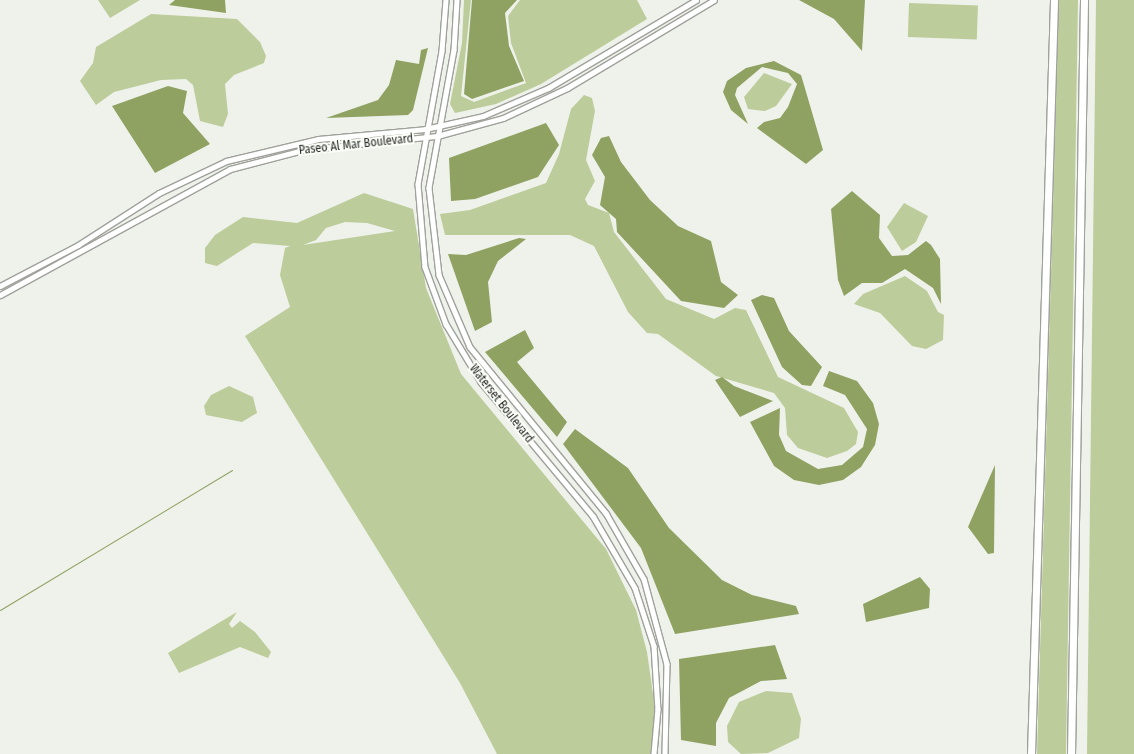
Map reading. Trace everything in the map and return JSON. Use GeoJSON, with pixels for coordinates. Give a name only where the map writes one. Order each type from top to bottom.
{"type":"FeatureCollection","features":[{"type":"Feature","properties":{"kind":"highway"},"geometry":{"type":"LineString","coordinates":[[1031,754],[1054,0]]}},
{"type":"Feature","properties":{"kind":"highway"},"geometry":{"type":"LineString","coordinates":[[1071,754],[1084,0]]}},
{"type":"Feature","properties":{"kind":"main road","name":"Paseo Al Mar Boulevard"},"geometry":{"type":"LineString","coordinates":[[0,286],[78,245],[167,189],[226,161],[318,139],[425,129],[499,110],[548,88],[696,0]]}},
{"type":"Feature","properties":{"kind":"main road","name":"Paseo Al Mar Boulevard"},"geometry":{"type":"LineString","coordinates":[[0,295],[72,259],[165,201],[230,169],[304,150],[424,139],[543,100],[714,0]]}},
{"type":"Feature","properties":{"kind":"street","name":"Waterset Boulevard"},"geometry":{"type":"LineString","coordinates":[[446,0],[442,51],[425,129],[418,184],[420,240],[435,298],[481,382],[593,516],[635,588],[655,661],[658,709],[654,754]]}},
{"type":"Feature","properties":{"kind":"street","name":"Waterset Boulevard"},"geometry":{"type":"LineString","coordinates":[[457,0],[454,50],[437,136],[429,202],[439,275],[448,302],[493,380],[606,513],[644,579],[667,664],[665,754]]}},
{"type":"Feature","properties":{"kind":"shaded area"},"geometry":{"type":"Polygon","coordinates":[[[98,0],[140,0],[110,18],[98,0]]]}},
{"type":"Feature","properties":{"kind":"shaded area"},"geometry":{"type":"Polygon","coordinates":[[[175,0],[225,0],[226,13],[169,5],[175,0]]]}},
{"type":"Feature","properties":{"kind":"shaded area"},"geometry":{"type":"Polygon","coordinates":[[[464,0],[471,0],[461,96],[474,102],[526,83],[511,43],[508,16],[520,0],[637,0],[647,19],[541,84],[496,104],[455,113],[450,104],[462,43],[464,0]]]}},
{"type":"Feature","properties":{"kind":"shaded area"},"geometry":{"type":"Polygon","coordinates":[[[472,0],[517,0],[505,13],[509,46],[524,81],[472,99],[464,94],[472,0]]]}},
{"type":"Feature","properties":{"kind":"shaded area"},"geometry":{"type":"Polygon","coordinates":[[[799,0],[865,0],[862,51],[834,19],[799,0]]]}},
{"type":"Feature","properties":{"kind":"shaded area"},"geometry":{"type":"Polygon","coordinates":[[[1059,0],[1078,0],[1066,754],[1037,754],[1059,0]]]}},
{"type":"Feature","properties":{"kind":"shaded area"},"geometry":{"type":"Polygon","coordinates":[[[1096,0],[1134,0],[1134,754],[1087,754],[1096,0]]]}},
{"type":"Feature","properties":{"kind":"shaded area"},"geometry":{"type":"Polygon","coordinates":[[[909,3],[978,5],[977,39],[908,37],[909,3]]]}},
{"type":"Feature","properties":{"kind":"shaded area"},"geometry":{"type":"Polygon","coordinates":[[[151,14],[237,19],[260,42],[266,56],[264,63],[234,75],[225,84],[228,114],[223,127],[200,121],[193,85],[186,79],[161,80],[114,92],[96,105],[80,81],[93,63],[96,47],[151,14]]]}},
{"type":"Feature","properties":{"kind":"shaded area"},"geometry":{"type":"Polygon","coordinates":[[[428,48],[413,110],[408,115],[326,118],[378,100],[389,85],[396,60],[419,64],[421,50],[428,48]]]}},
{"type":"Feature","properties":{"kind":"shaded area"},"geometry":{"type":"Polygon","coordinates":[[[774,61],[801,75],[823,150],[806,164],[757,128],[764,122],[780,118],[788,107],[797,84],[788,73],[762,67],[737,88],[735,95],[748,124],[731,110],[723,92],[727,81],[746,68],[774,61]]]}},
{"type":"Feature","properties":{"kind":"shaded area"},"geometry":{"type":"Polygon","coordinates":[[[764,73],[792,84],[776,106],[765,111],[748,109],[744,97],[764,73]]]}},
{"type":"Feature","properties":{"kind":"shaded area"},"geometry":{"type":"Polygon","coordinates":[[[168,86],[187,91],[183,113],[210,144],[155,173],[112,106],[168,86]]]}},
{"type":"Feature","properties":{"kind":"shaded area"},"geometry":{"type":"Polygon","coordinates":[[[584,95],[592,98],[595,111],[586,160],[595,181],[585,199],[588,205],[609,213],[614,232],[666,299],[714,319],[735,308],[746,310],[778,377],[844,408],[858,432],[856,444],[847,451],[827,458],[798,448],[787,435],[785,408],[774,393],[716,376],[658,334],[647,333],[628,312],[594,246],[570,235],[445,235],[440,214],[470,210],[546,183],[559,154],[571,109],[584,95]]]}},
{"type":"Feature","properties":{"kind":"shaded area"},"geometry":{"type":"Polygon","coordinates":[[[546,123],[559,145],[538,177],[475,199],[451,201],[449,158],[546,123]]]}},
{"type":"Feature","properties":{"kind":"shaded area"},"geometry":{"type":"Polygon","coordinates":[[[609,136],[621,162],[650,200],[678,226],[711,241],[721,282],[738,295],[724,308],[681,301],[617,232],[616,219],[600,205],[605,177],[592,155],[601,138],[609,136]]]}},
{"type":"Feature","properties":{"kind":"shaded area"},"geometry":{"type":"Polygon","coordinates":[[[852,191],[880,215],[879,238],[892,256],[908,255],[926,241],[931,245],[940,259],[941,304],[933,288],[905,269],[882,283],[862,283],[844,296],[838,280],[831,209],[852,191]]]}},
{"type":"Feature","properties":{"kind":"shaded area"},"geometry":{"type":"Polygon","coordinates":[[[364,193],[413,209],[426,288],[461,374],[606,549],[636,610],[647,652],[657,722],[652,754],[497,754],[460,683],[245,336],[290,307],[280,275],[285,248],[290,246],[253,243],[217,266],[205,263],[205,248],[215,235],[243,217],[297,223],[364,193]],[[345,222],[326,228],[316,240],[303,245],[395,231],[367,223],[345,222]]]}},
{"type":"Feature","properties":{"kind":"shaded area"},"geometry":{"type":"Polygon","coordinates":[[[904,203],[928,216],[916,242],[902,251],[887,227],[904,203]]]}},
{"type":"Feature","properties":{"kind":"shaded area"},"geometry":{"type":"Polygon","coordinates":[[[519,238],[526,239],[498,261],[488,282],[492,322],[475,331],[448,254],[466,255],[519,238]]]}},
{"type":"Feature","properties":{"kind":"shaded area"},"geometry":{"type":"Polygon","coordinates":[[[905,276],[927,291],[938,312],[944,315],[943,340],[926,349],[912,346],[880,313],[854,304],[863,294],[905,276]]]}},
{"type":"Feature","properties":{"kind":"shaded area"},"geometry":{"type":"Polygon","coordinates":[[[762,295],[774,298],[789,331],[822,367],[811,386],[802,385],[782,367],[751,300],[762,295]]]}},
{"type":"Feature","properties":{"kind":"shaded area"},"geometry":{"type":"Polygon","coordinates":[[[525,330],[534,348],[517,362],[567,422],[557,437],[485,352],[525,330]]]}},
{"type":"Feature","properties":{"kind":"shaded area"},"geometry":{"type":"Polygon","coordinates":[[[829,371],[857,381],[873,403],[879,424],[875,445],[861,467],[843,480],[819,485],[794,480],[774,466],[750,422],[780,408],[779,435],[786,451],[818,469],[842,465],[863,447],[867,429],[845,395],[823,386],[829,371]]]}},
{"type":"Feature","properties":{"kind":"shaded area"},"geometry":{"type":"Polygon","coordinates":[[[722,377],[734,386],[773,401],[740,417],[715,380],[722,377]]]}},
{"type":"Feature","properties":{"kind":"shaded area"},"geometry":{"type":"Polygon","coordinates":[[[229,386],[253,397],[257,413],[242,422],[206,415],[204,406],[211,395],[229,386]]]}},
{"type":"Feature","properties":{"kind":"shaded area"},"geometry":{"type":"Polygon","coordinates":[[[575,429],[628,468],[669,528],[722,580],[752,595],[796,606],[799,614],[675,634],[641,548],[563,444],[575,429]]]}},
{"type":"Feature","properties":{"kind":"shaded area"},"geometry":{"type":"Polygon","coordinates":[[[995,465],[994,553],[988,554],[968,527],[995,465]]]}},
{"type":"Feature","properties":{"kind":"shaded area"},"geometry":{"type":"Polygon","coordinates":[[[920,577],[930,589],[929,608],[866,622],[863,604],[920,577]]]}},
{"type":"Feature","properties":{"kind":"shaded area"},"geometry":{"type":"Polygon","coordinates":[[[237,612],[229,624],[232,628],[240,621],[255,632],[271,652],[268,658],[240,647],[179,673],[168,653],[237,612]]]}},
{"type":"Feature","properties":{"kind":"shaded area"},"geometry":{"type":"Polygon","coordinates":[[[775,645],[787,679],[761,681],[729,698],[716,723],[716,746],[681,740],[679,659],[775,645]]]}},
{"type":"Feature","properties":{"kind":"shaded area"},"geometry":{"type":"Polygon","coordinates":[[[766,691],[792,693],[801,719],[799,738],[768,753],[741,754],[728,742],[727,726],[739,702],[766,691]]]}},
{"type":"Feature","properties":{"kind":"waterway"},"geometry":{"type":"LineString","coordinates":[[0,610],[232,470]]}}]}
